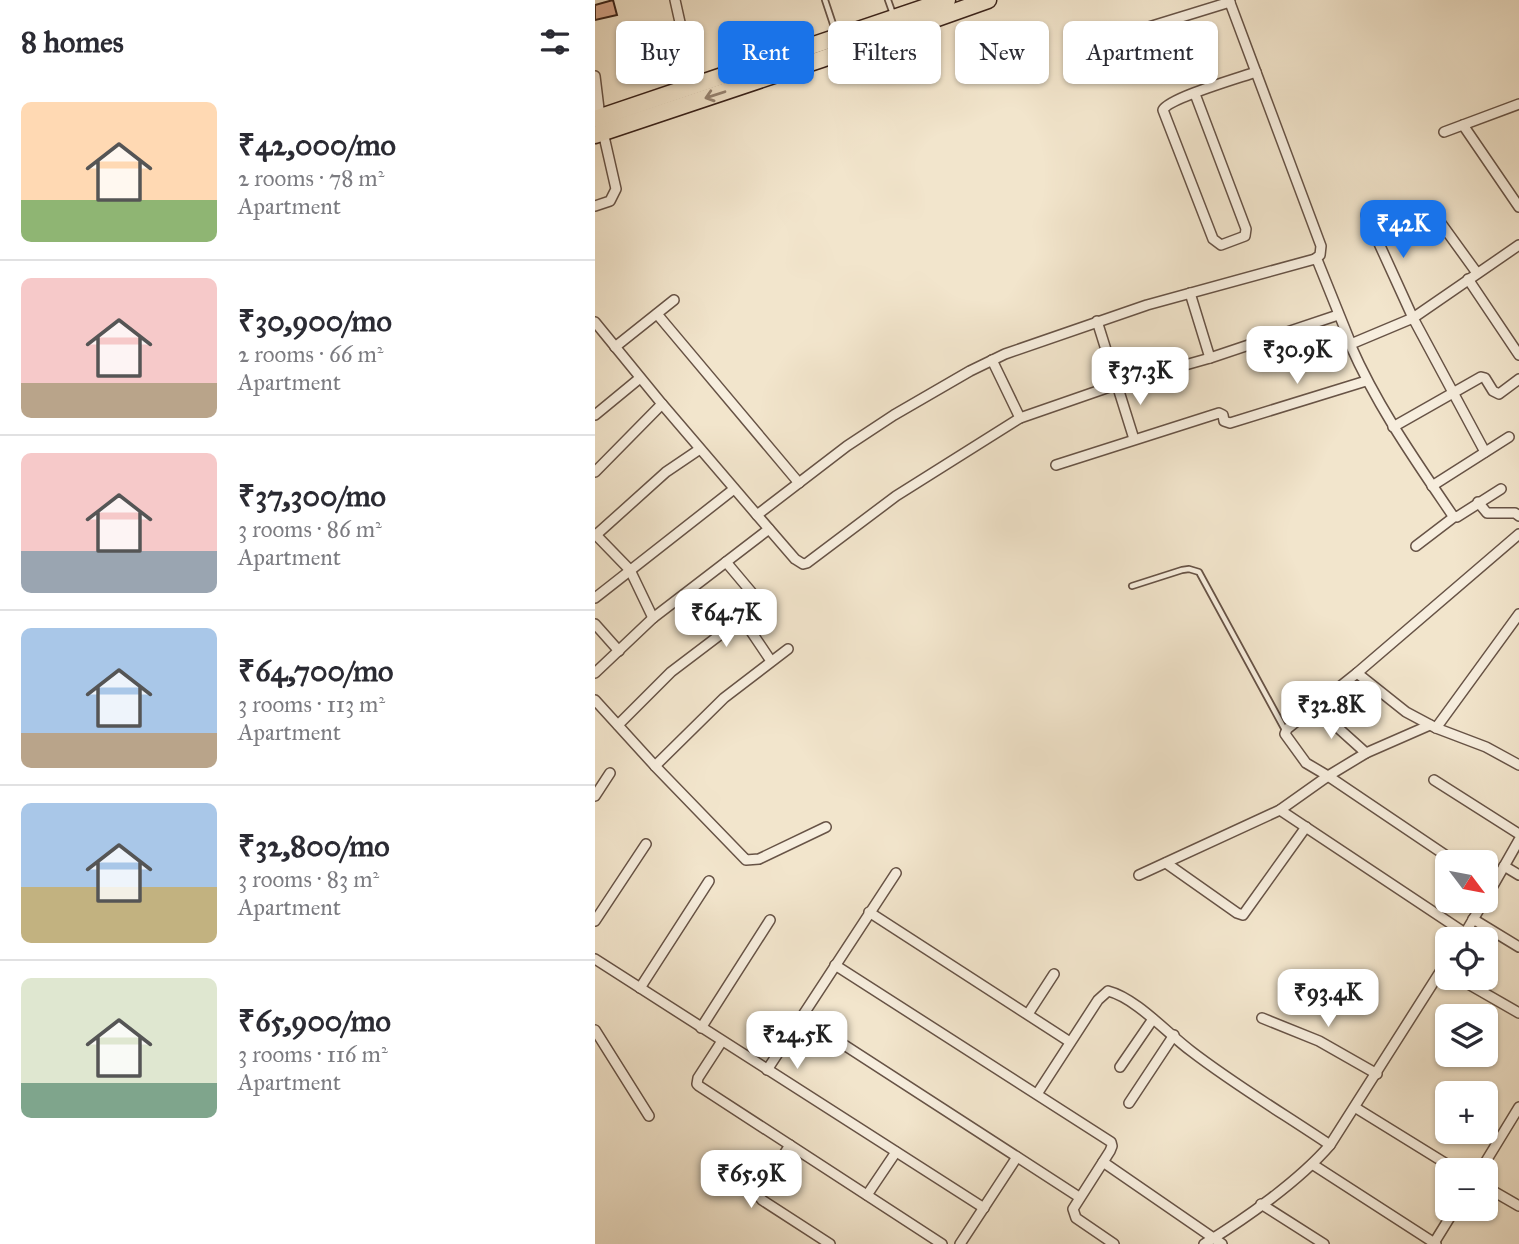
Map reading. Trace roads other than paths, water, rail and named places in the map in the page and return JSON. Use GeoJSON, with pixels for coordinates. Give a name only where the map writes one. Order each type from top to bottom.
{"type":"FeatureCollection","features":[{"type":"Feature","properties":{"kind":"highway"},"geometry":{"type":"LineString","coordinates":[[885,21],[947,0]]}},
{"type":"Feature","properties":{"kind":"highway"},"geometry":{"type":"LineString","coordinates":[[598,126],[822,59],[988,0]]}},
{"type":"Feature","properties":{"kind":"highway"},"geometry":{"type":"LineString","coordinates":[[598,126],[694,85],[828,40]]}},
{"type":"Feature","properties":{"kind":"street"},"geometry":{"type":"LineString","coordinates":[[675,0],[694,85]]}},
{"type":"Feature","properties":{"kind":"street"},"geometry":{"type":"LineString","coordinates":[[757,515],[847,446],[894,415],[992,360],[1097,321],[1315,259],[1319,255],[1321,246],[1229,1],[1167,21]]}},
{"type":"Feature","properties":{"kind":"street"},"geometry":{"type":"LineString","coordinates":[[1195,94],[1245,229],[1241,238],[1221,244],[1213,239],[1163,110],[1168,103],[1256,72]]}},
{"type":"Feature","properties":{"kind":"street"},"geometry":{"type":"LineString","coordinates":[[595,76],[598,126],[616,189],[615,196],[610,201],[595,206]]}},
{"type":"Feature","properties":{"kind":"street"},"geometry":{"type":"LineString","coordinates":[[1444,132],[1519,104]]}},
{"type":"Feature","properties":{"kind":"street"},"geometry":{"type":"LineString","coordinates":[[1463,125],[1519,207]]}},
{"type":"Feature","properties":{"kind":"street"},"geometry":{"type":"LineString","coordinates":[[1366,215],[1413,318],[1485,452]]}},
{"type":"Feature","properties":{"kind":"street"},"geometry":{"type":"LineString","coordinates":[[1435,215],[1478,273]]}},
{"type":"Feature","properties":{"kind":"street"},"geometry":{"type":"LineString","coordinates":[[1350,344],[1413,318],[1519,245]]}},
{"type":"Feature","properties":{"kind":"street"},"geometry":{"type":"LineString","coordinates":[[1315,259],[1366,381],[1393,427],[1454,517]]}},
{"type":"Feature","properties":{"kind":"street"},"geometry":{"type":"LineString","coordinates":[[1468,279],[1519,355]]}},
{"type":"Feature","properties":{"kind":"street"},"geometry":{"type":"LineString","coordinates":[[1190,293],[1210,358]]}},
{"type":"Feature","properties":{"kind":"street"},"geometry":{"type":"LineString","coordinates":[[615,347],[674,300]]}},
{"type":"Feature","properties":{"kind":"street"},"geometry":{"type":"LineString","coordinates":[[657,314],[799,483]]}},
{"type":"Feature","properties":{"kind":"street"},"geometry":{"type":"LineString","coordinates":[[595,322],[734,489],[795,559],[803,564],[896,496],[1020,418],[1118,384],[1210,358],[1338,315]]}},
{"type":"Feature","properties":{"kind":"street"},"geometry":{"type":"LineString","coordinates":[[1097,321],[1134,439]]}},
{"type":"Feature","properties":{"kind":"street"},"geometry":{"type":"LineString","coordinates":[[992,360],[1020,418]]}},
{"type":"Feature","properties":{"kind":"street"},"geometry":{"type":"LineString","coordinates":[[1393,427],[1481,377],[1499,394],[1519,379]]}},
{"type":"Feature","properties":{"kind":"street"},"geometry":{"type":"LineString","coordinates":[[596,413],[640,378]]}},
{"type":"Feature","properties":{"kind":"street"},"geometry":{"type":"LineString","coordinates":[[1056,465],[1219,413],[1223,415],[1224,421],[1230,423],[1366,381]]}},
{"type":"Feature","properties":{"kind":"street"},"geometry":{"type":"LineString","coordinates":[[595,472],[662,404]]}},
{"type":"Feature","properties":{"kind":"street"},"geometry":{"type":"LineString","coordinates":[[1432,486],[1509,437]]}},
{"type":"Feature","properties":{"kind":"street"},"geometry":{"type":"LineString","coordinates":[[653,618],[630,570],[596,535],[666,472],[700,449]]}},
{"type":"Feature","properties":{"kind":"street"},"geometry":{"type":"LineString","coordinates":[[595,598],[734,489]]}},
{"type":"Feature","properties":{"kind":"street"},"geometry":{"type":"LineString","coordinates":[[1416,546],[1454,517],[1501,489]]}},
{"type":"Feature","properties":{"kind":"street"},"geometry":{"type":"LineString","coordinates":[[1478,502],[1487,513],[1510,512],[1519,516]]}},
{"type":"Feature","properties":{"kind":"street"},"geometry":{"type":"LineString","coordinates":[[595,673],[653,618],[769,529]]}},
{"type":"Feature","properties":{"kind":"street"},"geometry":{"type":"LineString","coordinates":[[1438,850],[1306,763],[1285,736],[1286,731],[1519,534]]}},
{"type":"Feature","properties":{"kind":"street"},"geometry":{"type":"LineString","coordinates":[[618,725],[671,673],[759,603],[726,562]]}},
{"type":"Feature","properties":{"kind":"street"},"geometry":{"type":"LineString","coordinates":[[1139,875],[1280,810],[1366,753],[1433,727],[1519,614]]}},
{"type":"Feature","properties":{"kind":"street"},"geometry":{"type":"LineString","coordinates":[[742,618],[771,661]]}},
{"type":"Feature","properties":{"kind":"street"},"geometry":{"type":"LineString","coordinates":[[595,624],[619,651]]}},
{"type":"Feature","properties":{"kind":"street"},"geometry":{"type":"LineString","coordinates":[[655,766],[724,698],[788,649]]}},
{"type":"Feature","properties":{"kind":"street"},"geometry":{"type":"LineString","coordinates":[[1357,673],[1406,712],[1433,727],[1486,747],[1519,765]]}},
{"type":"Feature","properties":{"kind":"street"},"geometry":{"type":"LineString","coordinates":[[595,700],[746,860],[759,859],[826,827]]}},
{"type":"Feature","properties":{"kind":"street"},"geometry":{"type":"LineString","coordinates":[[1316,708],[1366,753]]}},
{"type":"Feature","properties":{"kind":"street"},"geometry":{"type":"LineString","coordinates":[[595,796],[610,773]]}},
{"type":"Feature","properties":{"kind":"street"},"geometry":{"type":"LineString","coordinates":[[1434,780],[1519,837],[1498,873]]}},
{"type":"Feature","properties":{"kind":"street"},"geometry":{"type":"LineString","coordinates":[[1280,810],[1450,927]]}},
{"type":"Feature","properties":{"kind":"street"},"geometry":{"type":"LineString","coordinates":[[1166,863],[1237,914],[1243,915],[1306,827]]}},
{"type":"Feature","properties":{"kind":"street"},"geometry":{"type":"LineString","coordinates":[[595,921],[646,844]]}},
{"type":"Feature","properties":{"kind":"street"},"geometry":{"type":"LineString","coordinates":[[1504,866],[1519,875]]}},
{"type":"Feature","properties":{"kind":"street"},"geometry":{"type":"LineString","coordinates":[[767,1070],[896,873]]}},
{"type":"Feature","properties":{"kind":"street"},"geometry":{"type":"LineString","coordinates":[[640,988],[709,881]]}},
{"type":"Feature","properties":{"kind":"street"},"geometry":{"type":"LineString","coordinates":[[869,912],[1070,1042]]}},
{"type":"Feature","properties":{"kind":"street"},"geometry":{"type":"LineString","coordinates":[[1468,927],[1476,914]]}},
{"type":"Feature","properties":{"kind":"street"},"geometry":{"type":"LineString","coordinates":[[1473,919],[1519,947]]}},
{"type":"Feature","properties":{"kind":"street"},"geometry":{"type":"LineString","coordinates":[[701,1028],[769,920]]}},
{"type":"Feature","properties":{"kind":"street"},"geometry":{"type":"LineString","coordinates":[[595,959],[984,1208]]}},
{"type":"Feature","properties":{"kind":"street"},"geometry":{"type":"LineString","coordinates":[[835,965],[1111,1142],[1112,1146],[1103,1162],[1073,1209],[1076,1218],[1114,1244]]}},
{"type":"Feature","properties":{"kind":"street"},"geometry":{"type":"LineString","coordinates":[[1028,1014],[1054,974]]}},
{"type":"Feature","properties":{"kind":"street"},"geometry":{"type":"LineString","coordinates":[[1204,1244],[1262,1204],[1331,1145],[1435,984]]}},
{"type":"Feature","properties":{"kind":"street"},"geometry":{"type":"LineString","coordinates":[[1479,990],[1519,1013]]}},
{"type":"Feature","properties":{"kind":"street"},"geometry":{"type":"LineString","coordinates":[[1037,1094],[1097,1000],[1108,991],[1153,1019],[1191,1052],[1331,1145]]}},
{"type":"Feature","properties":{"kind":"street"},"geometry":{"type":"LineString","coordinates":[[801,1017],[1079,1197]]}},
{"type":"Feature","properties":{"kind":"street"},"geometry":{"type":"LineString","coordinates":[[1262,1018],[1319,1041],[1377,1074]]}},
{"type":"Feature","properties":{"kind":"street"},"geometry":{"type":"LineString","coordinates":[[1120,1067],[1153,1019]]}},
{"type":"Feature","properties":{"kind":"street"},"geometry":{"type":"LineString","coordinates":[[595,1030],[649,1116]]}},
{"type":"Feature","properties":{"kind":"street"},"geometry":{"type":"LineString","coordinates":[[1129,1103],[1174,1035]]}},
{"type":"Feature","properties":{"kind":"street"},"geometry":{"type":"LineString","coordinates":[[722,1041],[698,1078],[697,1084],[942,1244]]}},
{"type":"Feature","properties":{"kind":"street"},"geometry":{"type":"LineString","coordinates":[[1488,1158],[1519,1107]]}},
{"type":"Feature","properties":{"kind":"street"},"geometry":{"type":"LineString","coordinates":[[1356,1108],[1435,1158]]}},
{"type":"Feature","properties":{"kind":"street"},"geometry":{"type":"LineString","coordinates":[[790,1145],[758,1195],[830,1244]]}},
{"type":"Feature","properties":{"kind":"street"},"geometry":{"type":"LineString","coordinates":[[867,1195],[896,1152]]}},
{"type":"Feature","properties":{"kind":"street"},"geometry":{"type":"LineString","coordinates":[[960,1244],[1017,1157]]}},
{"type":"Feature","properties":{"kind":"street"},"geometry":{"type":"LineString","coordinates":[[1103,1162],[1222,1244]]}},
{"type":"Feature","properties":{"kind":"street"},"geometry":{"type":"LineString","coordinates":[[1312,1164],[1435,1243],[1448,1221]]}},
{"type":"Feature","properties":{"kind":"street"},"geometry":{"type":"LineString","coordinates":[[1498,1194],[1519,1206]]}},
{"type":"Feature","properties":{"kind":"street"},"geometry":{"type":"LineString","coordinates":[[1262,1204],[1324,1244]]}},
{"type":"Feature","properties":{"kind":"lane"},"geometry":{"type":"LineString","coordinates":[[825,0],[832,21]]}},
{"type":"Feature","properties":{"kind":"lane"},"geometry":{"type":"LineString","coordinates":[[888,0],[894,18]]}},
{"type":"Feature","properties":{"kind":"lane"},"geometry":{"type":"LineString","coordinates":[[1132,586],[1182,570],[1199,572],[1286,731]]}}]}
